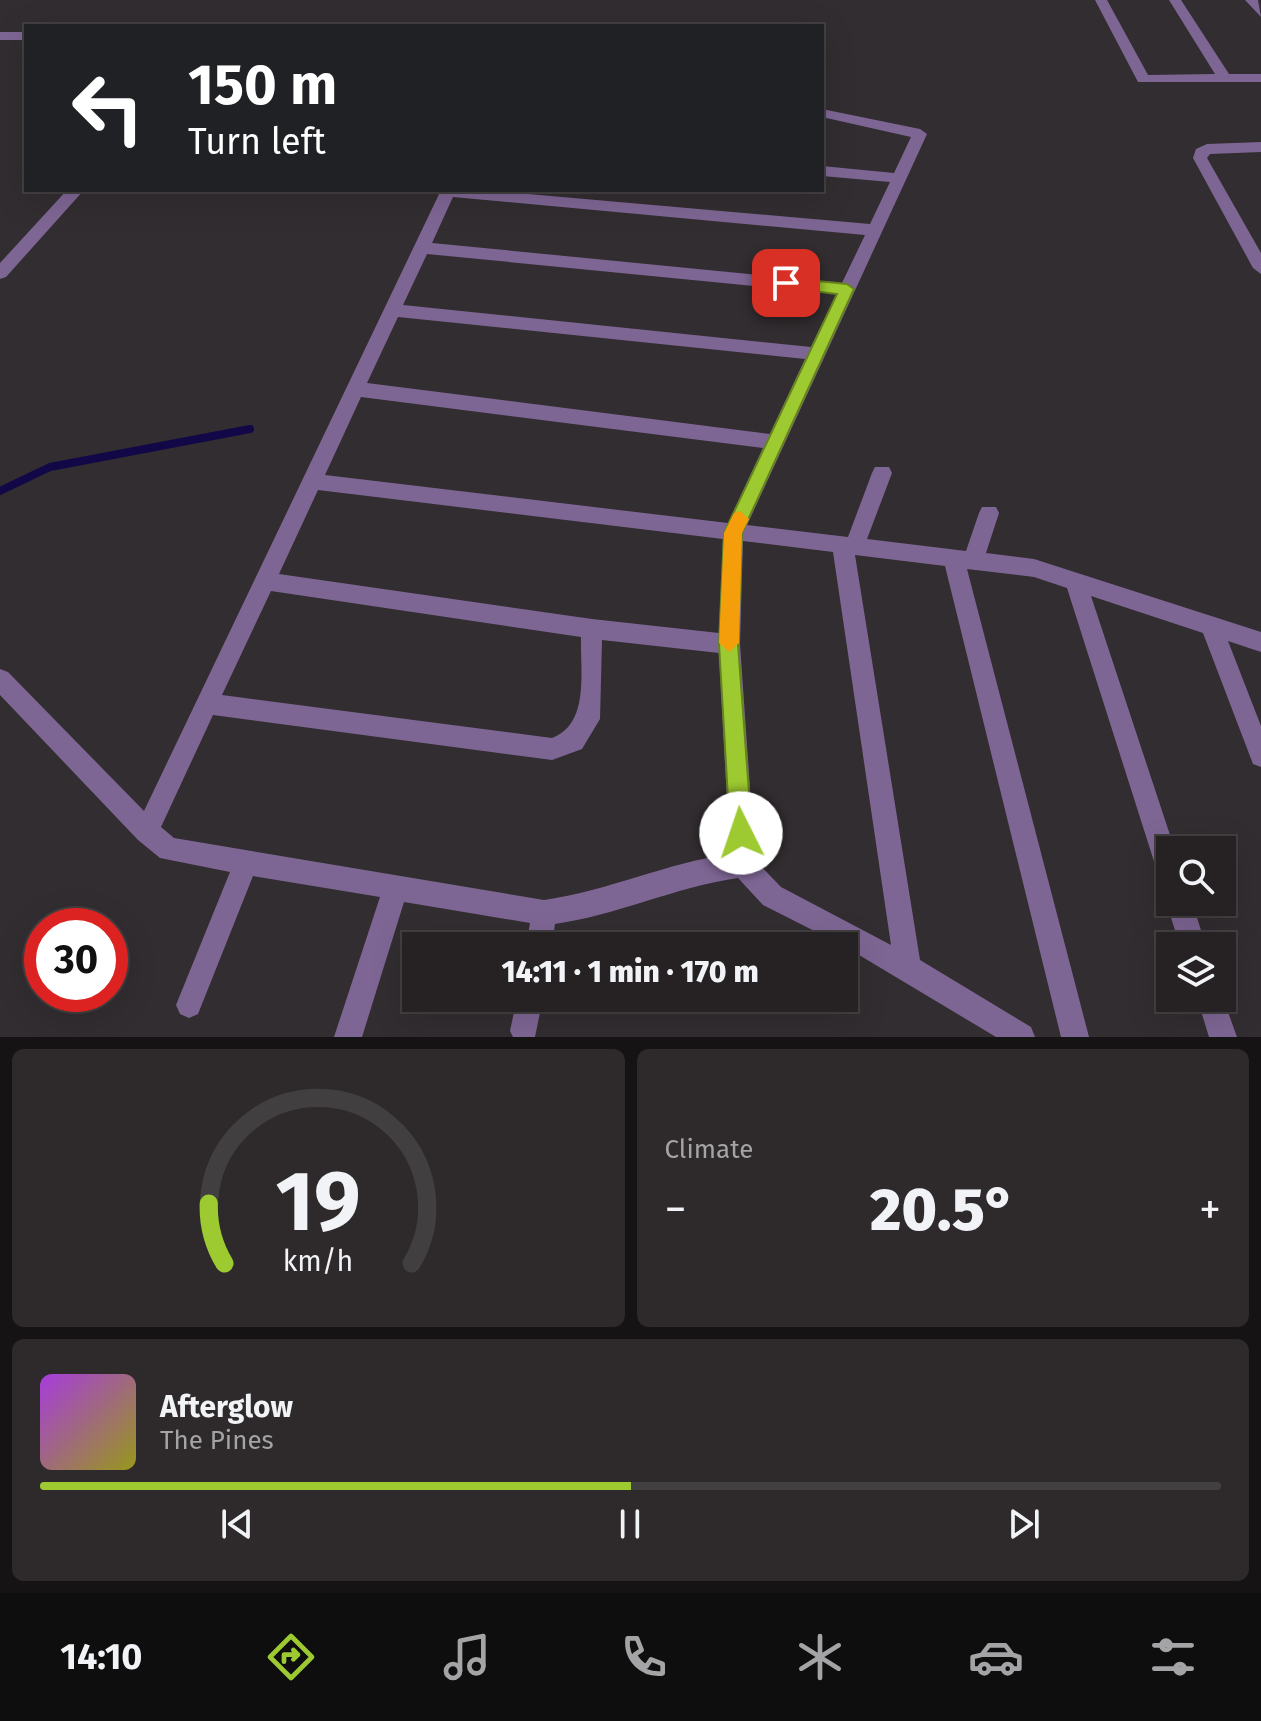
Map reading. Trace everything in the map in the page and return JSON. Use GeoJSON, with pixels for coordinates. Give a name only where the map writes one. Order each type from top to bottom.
{"type":"FeatureCollection","features":[{"type":"Feature","properties":{"kind":"street"},"geometry":{"type":"LineString","coordinates":[[1101,0],[1143,79],[1261,78]]}},
{"type":"Feature","properties":{"kind":"street"},"geometry":{"type":"LineString","coordinates":[[1175,0],[1225,79]]}},
{"type":"Feature","properties":{"kind":"street"},"geometry":{"type":"LineString","coordinates":[[1251,0],[1261,13]]}},
{"type":"Feature","properties":{"kind":"street"},"geometry":{"type":"LineString","coordinates":[[0,36],[24,36]]}},
{"type":"Feature","properties":{"kind":"street"},"geometry":{"type":"LineString","coordinates":[[824,113],[920,134],[733,533],[729,644],[743,865],[772,896],[908,968],[1021,1037]]}},
{"type":"Feature","properties":{"kind":"street"},"geometry":{"type":"LineString","coordinates":[[1261,147],[1207,149],[1200,158],[1261,268]]}},
{"type":"Feature","properties":{"kind":"street"},"geometry":{"type":"LineString","coordinates":[[824,171],[898,178]]}},
{"type":"Feature","properties":{"kind":"street"},"geometry":{"type":"LineString","coordinates":[[0,273],[74,192]]}},
{"type":"Feature","properties":{"kind":"street"},"geometry":{"type":"LineString","coordinates":[[147,831],[449,192]]}},
{"type":"Feature","properties":{"kind":"street"},"geometry":{"type":"LineString","coordinates":[[460,192],[874,230]]}},
{"type":"Feature","properties":{"kind":"street"},"geometry":{"type":"LineString","coordinates":[[422,248],[847,289]]}},
{"type":"Feature","properties":{"kind":"street"},"geometry":{"type":"LineString","coordinates":[[393,310],[816,354]]}},
{"type":"Feature","properties":{"kind":"street"},"geometry":{"type":"LineString","coordinates":[[356,389],[775,442]]}},
{"type":"Feature","properties":{"kind":"street"},"geometry":{"type":"LineString","coordinates":[[882,473],[848,547],[908,968]]}},
{"type":"Feature","properties":{"kind":"street"},"geometry":{"type":"LineString","coordinates":[[312,481],[1034,568],[1261,642]]}},
{"type":"Feature","properties":{"kind":"street"},"geometry":{"type":"LineString","coordinates":[[989,513],[964,560],[1075,1037]]}},
{"type":"Feature","properties":{"kind":"street"},"geometry":{"type":"LineString","coordinates":[[1075,580],[1158,836]]}},
{"type":"Feature","properties":{"kind":"street"},"geometry":{"type":"LineString","coordinates":[[265,581],[592,629],[729,644]]}},
{"type":"Feature","properties":{"kind":"street"},"geometry":{"type":"LineString","coordinates":[[1211,625],[1261,756]]}},
{"type":"Feature","properties":{"kind":"street"},"geometry":{"type":"LineString","coordinates":[[207,704],[552,749],[574,741],[589,719],[592,629]]}},
{"type":"Feature","properties":{"kind":"street"},"geometry":{"type":"LineString","coordinates":[[0,679],[147,831],[169,849],[544,913],[575,910],[711,868],[743,865]]}},
{"type":"Feature","properties":{"kind":"street"},"geometry":{"type":"LineString","coordinates":[[189,1005],[246,862]]}},
{"type":"Feature","properties":{"kind":"street"},"geometry":{"type":"LineString","coordinates":[[348,1037],[395,889]]}},
{"type":"Feature","properties":{"kind":"street"},"geometry":{"type":"LineString","coordinates":[[541,932],[544,913]]}},
{"type":"Feature","properties":{"kind":"street"},"geometry":{"type":"LineString","coordinates":[[524,1031],[527,1012]]}},
{"type":"Feature","properties":{"kind":"street"},"geometry":{"type":"LineString","coordinates":[[1215,1012],[1223,1037]]}},
{"type":"Feature","properties":{"kind":"waterway"},"geometry":{"type":"LineString","coordinates":[[0,491],[50,467],[250,429]]}},
{"type":"Feature","properties":{"kind":"slow traffic"},"geometry":{"type":"LineString","coordinates":[[729,643],[733,533],[740,519]]}},
{"type":"Feature","properties":{"kind":"route"},"geometry":{"type":"LineString","coordinates":[[741,833],[729,644],[733,533],[847,289],[786,283]]}}]}
